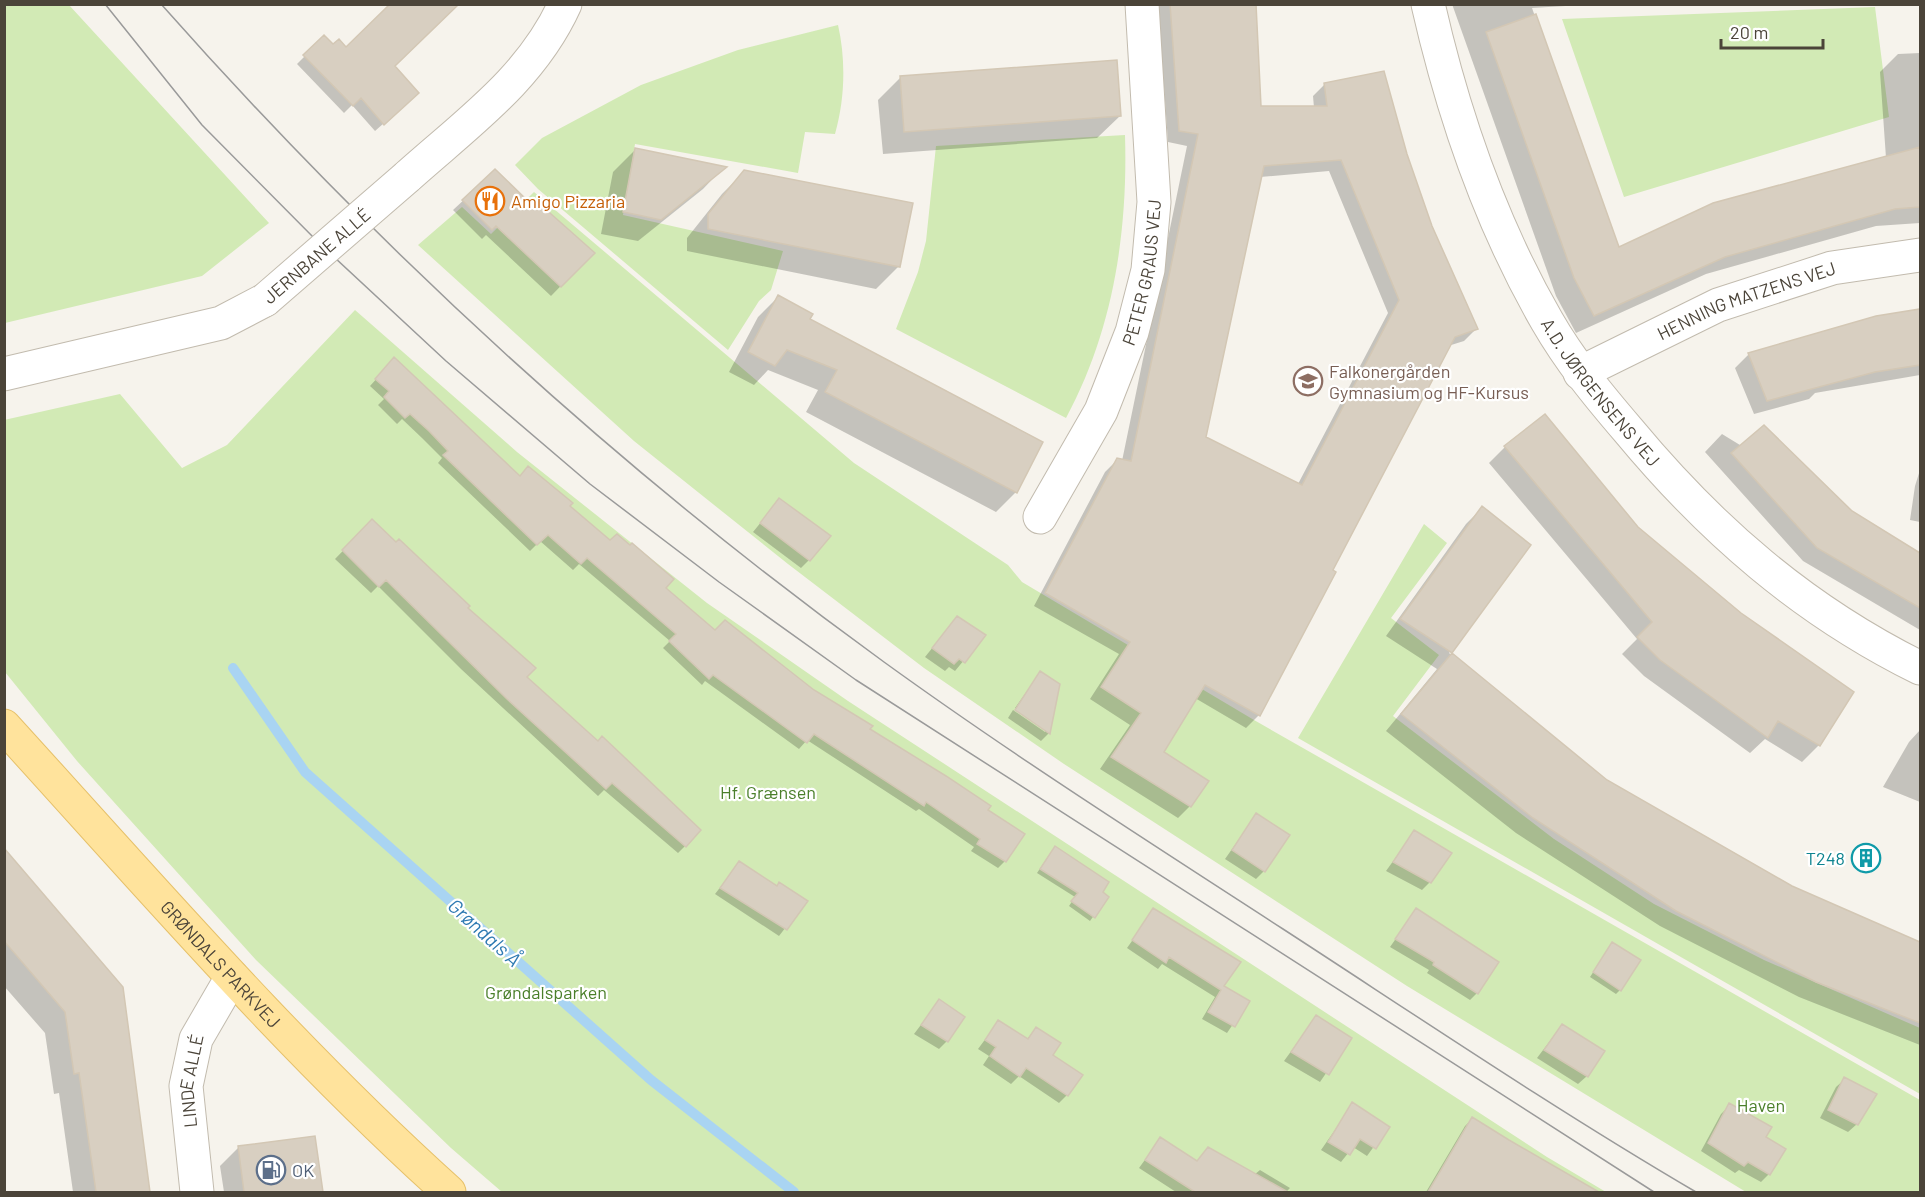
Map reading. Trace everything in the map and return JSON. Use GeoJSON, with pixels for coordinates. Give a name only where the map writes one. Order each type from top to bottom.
{"type":"FeatureCollection","features":[{"type":"Feature","properties":{"kind":"main road","name":"GRØNDALS PARKVEJ"},"geometry":{"type":"LineString","coordinates":[[4,726],[232,977],[395,1144],[449,1192]]}},
{"type":"Feature","properties":{"kind":"street","name":"JERNBANE ALLÉ"},"geometry":{"type":"LineString","coordinates":[[4,374],[221,323],[265,300],[497,100],[538,50],[556,23],[565,4]]}},
{"type":"Feature","properties":{"kind":"street","name":"PETER GRAUS VEJ"},"geometry":{"type":"LineString","coordinates":[[1040,517],[1101,411],[1132,332],[1148,270],[1154,202],[1142,4]]}},
{"type":"Feature","properties":{"kind":"street","name":"A.D. JØRGENSENS VEJ"},"geometry":{"type":"LineString","coordinates":[[1428,4],[1449,88],[1485,191],[1520,271],[1547,322],[1580,373],[1676,488],[1734,543],[1805,601],[1920,668]]}},
{"type":"Feature","properties":{"kind":"street","name":"HENNING MATZENS VEJ"},"geometry":{"type":"LineString","coordinates":[[1580,373],[1718,305],[1832,268],[1920,255]]}},
{"type":"Feature","properties":{"kind":"street","name":"LINDE ALLÉ"},"geometry":{"type":"LineString","coordinates":[[197,1192],[186,1086],[196,1039],[232,977]]}},
{"type":"Feature","properties":{"kind":"green space"},"geometry":{"type":"Polygon","coordinates":[[[4,5],[69,5],[269,223],[202,276],[5,323],[4,5]]]}},
{"type":"Feature","properties":{"kind":"green space"},"geometry":{"type":"Polygon","coordinates":[[[1875,7],[1889,117],[1624,197],[1562,19],[1875,7]]]}},
{"type":"Feature","properties":{"kind":"green space"},"geometry":{"type":"Polygon","coordinates":[[[838,25],[843,79],[841,107],[835,134],[805,132],[798,173],[635,144],[623,215],[783,251],[771,290],[759,301],[728,350],[538,189],[515,165],[542,138],[641,85],[738,50],[838,25]]]}},
{"type":"Feature","properties":{"kind":"green space"},"geometry":{"type":"Polygon","coordinates":[[[1125,135],[1124,208],[1114,281],[1095,351],[1066,418],[896,329],[918,272],[926,241],[936,146],[1125,135]]]}},
{"type":"Feature","properties":{"kind":"green space","name":"Haven"},"geometry":{"type":"Polygon","coordinates":[[[534,192],[854,463],[1008,565],[1022,582],[1254,720],[1920,1100],[1920,1192],[1746,1192],[1407,986],[1064,764],[924,668],[788,564],[634,441],[418,245],[462,207],[491,234],[534,192]]]}},
{"type":"Feature","properties":{"kind":"green space"},"geometry":{"type":"Polygon","coordinates":[[[355,310],[517,452],[707,603],[848,701],[1547,1157],[1606,1192],[502,1192],[451,1148],[256,960],[77,761],[5,672],[4,420],[120,394],[182,468],[227,445],[355,310]]]}},
{"type":"Feature","properties":{"kind":"green space"},"geometry":{"type":"Polygon","coordinates":[[[1424,524],[1447,543],[1391,618],[1439,655],[1393,716],[1554,839],[1654,904],[1764,960],[1920,1028],[1920,1094],[1298,738],[1424,524]]]}},
{"type":"Feature","properties":{"kind":"building"},"geometry":{"type":"Polygon","coordinates":[[[390,4],[459,4],[395,66],[419,93],[384,125],[361,98],[353,106],[303,55],[324,35],[333,44],[339,39],[346,47],[390,4]]]}},
{"type":"Feature","properties":{"kind":"building"},"geometry":{"type":"Polygon","coordinates":[[[1170,4],[1256,4],[1261,106],[1327,106],[1324,83],[1384,71],[1407,154],[1432,226],[1478,329],[1455,337],[1333,570],[1336,572],[1260,716],[1205,685],[1164,752],[1209,781],[1191,807],[1111,757],[1141,713],[1101,687],[1130,642],[1045,593],[1117,458],[1131,461],[1198,134],[1179,131],[1170,4]],[[1341,160],[1264,166],[1206,437],[1302,485],[1399,300],[1341,160]]]}},
{"type":"Feature","properties":{"kind":"building"},"geometry":{"type":"Polygon","coordinates":[[[1536,14],[1619,247],[1713,203],[1920,147],[1920,207],[1895,209],[1725,257],[1594,316],[1574,278],[1486,32],[1536,14]]]}},
{"type":"Feature","properties":{"kind":"building"},"geometry":{"type":"Polygon","coordinates":[[[1117,60],[1121,116],[904,132],[900,76],[1117,60]]]}},
{"type":"Feature","properties":{"kind":"building"},"geometry":{"type":"Polygon","coordinates":[[[635,148],[727,167],[661,220],[623,212],[635,148]]]}},
{"type":"Feature","properties":{"kind":"building"},"geometry":{"type":"Polygon","coordinates":[[[495,169],[529,202],[533,198],[595,253],[561,287],[496,226],[492,230],[462,200],[495,169]]]}},
{"type":"Feature","properties":{"kind":"building"},"geometry":{"type":"Polygon","coordinates":[[[744,170],[913,203],[900,267],[708,229],[708,214],[744,170]]]}},
{"type":"Feature","properties":{"kind":"building"},"geometry":{"type":"Polygon","coordinates":[[[778,295],[813,314],[810,319],[1043,442],[1017,493],[825,392],[837,370],[787,350],[775,366],[748,352],[778,295]]]}},
{"type":"Feature","properties":{"kind":"building"},"geometry":{"type":"Polygon","coordinates":[[[1920,309],[1920,365],[1875,372],[1767,401],[1748,353],[1876,316],[1920,309]]]}},
{"type":"Feature","properties":{"kind":"building"},"geometry":{"type":"Polygon","coordinates":[[[394,357],[520,476],[528,466],[573,503],[570,506],[610,540],[617,534],[630,545],[632,543],[674,579],[666,588],[715,630],[725,620],[814,690],[873,726],[870,729],[991,806],[988,810],[1025,834],[1006,862],[977,844],[980,839],[926,802],[924,806],[814,734],[807,743],[713,675],[709,679],[669,641],[676,634],[587,558],[581,564],[548,535],[537,545],[443,455],[448,451],[429,431],[410,414],[405,418],[384,397],[389,391],[375,379],[394,357]]]}},
{"type":"Feature","properties":{"kind":"building"},"geometry":{"type":"Polygon","coordinates":[[[1545,414],[1638,527],[1741,613],[1854,692],[1820,746],[1778,721],[1768,738],[1660,660],[1637,637],[1652,622],[1504,446],[1545,414]]]}},
{"type":"Feature","properties":{"kind":"building"},"geometry":{"type":"Polygon","coordinates":[[[1764,425],[1852,511],[1920,553],[1920,608],[1817,548],[1731,453],[1764,425]]]}},
{"type":"Feature","properties":{"kind":"building"},"geometry":{"type":"Polygon","coordinates":[[[779,498],[831,536],[810,561],[760,523],[779,498]]]}},
{"type":"Feature","properties":{"kind":"building"},"geometry":{"type":"Polygon","coordinates":[[[1482,506],[1531,545],[1452,653],[1400,619],[1482,506]]]}},
{"type":"Feature","properties":{"kind":"building"},"geometry":{"type":"Polygon","coordinates":[[[372,519],[396,542],[399,539],[470,606],[468,608],[536,668],[527,677],[598,741],[602,736],[701,830],[686,847],[612,783],[606,789],[507,699],[386,580],[379,587],[342,550],[372,519]]]}},
{"type":"Feature","properties":{"kind":"building"},"geometry":{"type":"Polygon","coordinates":[[[957,616],[986,635],[965,663],[959,659],[954,664],[932,648],[957,616]]]}},
{"type":"Feature","properties":{"kind":"building"},"geometry":{"type":"Polygon","coordinates":[[[1452,653],[1607,780],[1792,886],[1920,942],[1920,1023],[1816,982],[1676,911],[1533,818],[1401,714],[1452,653]]]}},
{"type":"Feature","properties":{"kind":"building"},"geometry":{"type":"Polygon","coordinates":[[[1040,671],[1060,684],[1050,734],[1015,710],[1040,671]]]}},
{"type":"Feature","properties":{"kind":"building"},"geometry":{"type":"Polygon","coordinates":[[[1256,813],[1290,835],[1265,872],[1232,850],[1256,813]]]}},
{"type":"Feature","properties":{"kind":"building"},"geometry":{"type":"Polygon","coordinates":[[[1414,830],[1452,853],[1431,883],[1393,862],[1414,830]]]}},
{"type":"Feature","properties":{"kind":"building"},"geometry":{"type":"Polygon","coordinates":[[[1055,846],[1109,882],[1103,892],[1109,897],[1095,918],[1071,901],[1078,893],[1040,869],[1055,846]]]}},
{"type":"Feature","properties":{"kind":"building"},"geometry":{"type":"Polygon","coordinates":[[[4,848],[123,987],[150,1192],[96,1192],[79,1073],[74,1074],[65,1012],[4,941],[4,848]]]}},
{"type":"Feature","properties":{"kind":"building"},"geometry":{"type":"Polygon","coordinates":[[[739,861],[777,886],[779,882],[808,901],[787,930],[720,888],[739,861]]]}},
{"type":"Feature","properties":{"kind":"building"},"geometry":{"type":"Polygon","coordinates":[[[1153,908],[1241,962],[1224,986],[1250,1001],[1235,1027],[1208,1012],[1221,990],[1169,957],[1166,963],[1132,940],[1153,908]]]}},
{"type":"Feature","properties":{"kind":"building"},"geometry":{"type":"Polygon","coordinates":[[[1416,908],[1499,962],[1478,994],[1433,965],[1434,962],[1395,939],[1416,908]]]}},
{"type":"Feature","properties":{"kind":"building"},"geometry":{"type":"Polygon","coordinates":[[[1612,942],[1641,960],[1621,991],[1593,972],[1612,942]]]}},
{"type":"Feature","properties":{"kind":"building"},"geometry":{"type":"Polygon","coordinates":[[[939,999],[965,1017],[948,1042],[921,1025],[939,999]]]}},
{"type":"Feature","properties":{"kind":"building"},"geometry":{"type":"Polygon","coordinates":[[[1316,1015],[1352,1038],[1329,1075],[1291,1052],[1316,1015]]]}},
{"type":"Feature","properties":{"kind":"building"},"geometry":{"type":"Polygon","coordinates":[[[998,1020],[1028,1039],[1036,1027],[1061,1043],[1053,1055],[1083,1075],[1068,1096],[1026,1068],[1020,1077],[990,1056],[996,1047],[985,1040],[998,1020]]]}},
{"type":"Feature","properties":{"kind":"building"},"geometry":{"type":"Polygon","coordinates":[[[1562,1024],[1605,1051],[1588,1077],[1544,1050],[1562,1024]]]}},
{"type":"Feature","properties":{"kind":"building"},"geometry":{"type":"Polygon","coordinates":[[[1844,1077],[1877,1094],[1858,1125],[1828,1110],[1844,1077]]]}},
{"type":"Feature","properties":{"kind":"building"},"geometry":{"type":"Polygon","coordinates":[[[1352,1102],[1390,1127],[1376,1149],[1360,1139],[1350,1155],[1328,1142],[1352,1102]]]}},
{"type":"Feature","properties":{"kind":"building"},"geometry":{"type":"Polygon","coordinates":[[[1729,1103],[1772,1127],[1766,1137],[1786,1149],[1770,1175],[1748,1162],[1744,1166],[1708,1143],[1729,1103]]]}},
{"type":"Feature","properties":{"kind":"building"},"geometry":{"type":"Polygon","coordinates":[[[1472,1117],[1509,1140],[1599,1192],[1428,1192],[1472,1117]]]}},
{"type":"Feature","properties":{"kind":"building"},"geometry":{"type":"Polygon","coordinates":[[[315,1136],[323,1192],[244,1192],[238,1146],[315,1136]]]}},
{"type":"Feature","properties":{"kind":"building"},"geometry":{"type":"Polygon","coordinates":[[[1160,1137],[1197,1161],[1208,1147],[1288,1192],[1195,1192],[1145,1160],[1160,1137]]]}},
{"type":"Feature","properties":{"kind":"waterway","name":"Grøndals Å"},"geometry":{"type":"LineString","coordinates":[[233,668],[305,772],[651,1080],[794,1192]]}},
{"type":"Feature","properties":{"kind":"tram line"},"geometry":{"type":"LineString","coordinates":[[105,4],[202,125],[320,244],[446,361],[590,484],[719,582],[856,680],[1654,1192]]}},
{"type":"Feature","properties":{"kind":"tram line"},"geometry":{"type":"LineString","coordinates":[[161,4],[243,95],[415,269],[596,434],[786,589],[933,697],[1082,798],[1540,1096],[1696,1192]]}},
{"type":"Feature","properties":{"kind":"place","name":"Amigo Pizzaria"},"geometry":{"type":"Point","coordinates":[490,201]}},
{"type":"Feature","properties":{"kind":"place","name":"Falkonergården Gymnasium og HF-Kursus"},"geometry":{"type":"Point","coordinates":[1308,381]}},
{"type":"Feature","properties":{"kind":"place","name":"T248"},"geometry":{"type":"Point","coordinates":[1866,858]}},
{"type":"Feature","properties":{"kind":"place","name":"OK"},"geometry":{"type":"Point","coordinates":[271,1170]}},
{"type":"Feature","properties":{"kind":"park label","name":"Hf. Grænsen"},"geometry":{"type":"Point","coordinates":[768,792]}},
{"type":"Feature","properties":{"kind":"park label","name":"Grøndalsparken"},"geometry":{"type":"Point","coordinates":[546,992]}}]}
